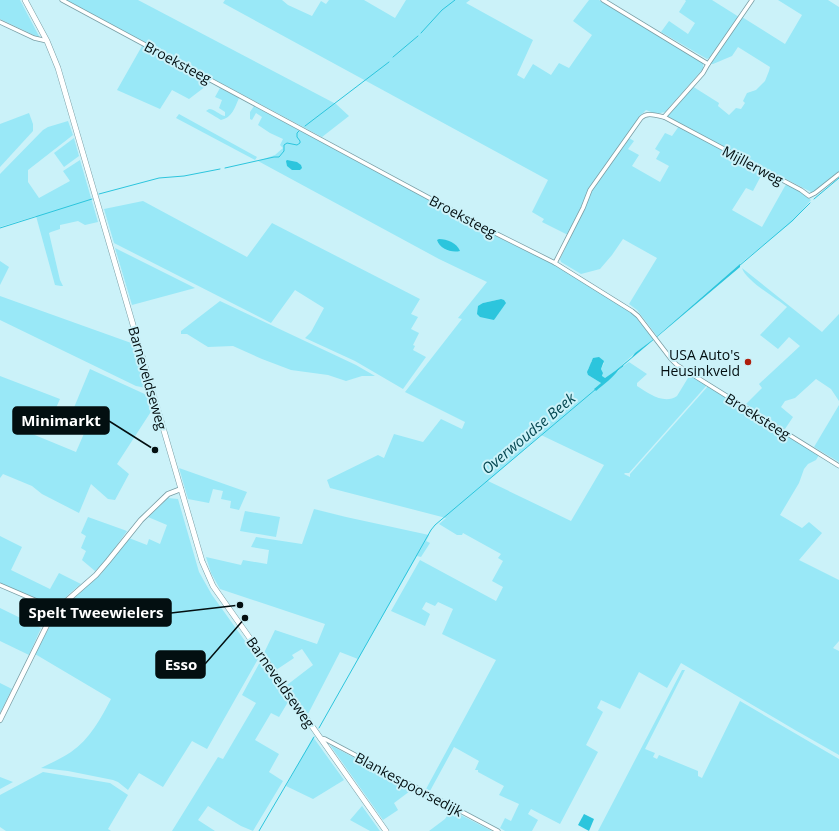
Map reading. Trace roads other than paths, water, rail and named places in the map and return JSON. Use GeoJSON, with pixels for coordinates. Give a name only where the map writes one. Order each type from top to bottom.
{"type":"FeatureCollection","features":[{"type":"Feature","properties":{"kind":"main road","name":"Barneveldseweg"},"geometry":{"type":"LineString","coordinates":[[25,0],[47,41],[58,68],[202,561],[213,586],[386,831]]}},
{"type":"Feature","properties":{"kind":"street","name":"Broeksteeg"},"geometry":{"type":"LineString","coordinates":[[62,0],[485,228],[555,263],[632,311],[646,325],[677,365],[839,466]]}},
{"type":"Feature","properties":{"kind":"street"},"geometry":{"type":"LineString","coordinates":[[603,0],[708,64]]}},
{"type":"Feature","properties":{"kind":"street"},"geometry":{"type":"LineString","coordinates":[[664,117],[703,73],[752,0]]}},
{"type":"Feature","properties":{"kind":"street"},"geometry":{"type":"LineString","coordinates":[[0,22],[34,38],[47,41]]}},
{"type":"Feature","properties":{"kind":"street","name":"Mijllerweg"},"geometry":{"type":"LineString","coordinates":[[555,263],[583,208],[590,190],[640,118],[644,115],[648,114],[664,117],[801,190],[809,196],[839,174]]}},
{"type":"Feature","properties":{"kind":"street"},"geometry":{"type":"LineString","coordinates":[[0,720],[48,623],[58,610],[75,592],[100,570],[141,520],[168,494],[181,489]]}},
{"type":"Feature","properties":{"kind":"street"},"geometry":{"type":"LineString","coordinates":[[0,585],[58,610]]}},
{"type":"Feature","properties":{"kind":"street","name":"Blankespoorsedijk"},"geometry":{"type":"LineString","coordinates":[[320,738],[325,739],[498,831]]}},
{"type":"Feature","properties":{"kind":"waterway"},"geometry":{"type":"LineString","coordinates":[[421,33],[442,10],[455,0]]}},
{"type":"Feature","properties":{"kind":"waterway"},"geometry":{"type":"LineString","coordinates":[[393,57],[418,36]]}},
{"type":"Feature","properties":{"kind":"waterway"},"geometry":{"type":"LineString","coordinates":[[305,126],[389,62]]}},
{"type":"Feature","properties":{"kind":"waterway"},"geometry":{"type":"LineString","coordinates":[[225,168],[279,157],[284,151],[284,145],[287,143],[297,145],[300,143],[297,137],[297,133],[299,131]]}},
{"type":"Feature","properties":{"kind":"waterway"},"geometry":{"type":"LineString","coordinates":[[99,194],[159,178],[184,176],[220,169]]}},
{"type":"Feature","properties":{"kind":"waterway","name":"Overwoudse Beek"},"geometry":{"type":"LineString","coordinates":[[814,199],[839,178]]}},
{"type":"Feature","properties":{"kind":"waterway"},"geometry":{"type":"LineString","coordinates":[[0,228],[92,199]]}},
{"type":"Feature","properties":{"kind":"waterway","name":"Overwoudse Beek"},"geometry":{"type":"LineString","coordinates":[[739,266],[792,221],[810,203]]}},
{"type":"Feature","properties":{"kind":"waterway","name":"Overwoudse Beek"},"geometry":{"type":"LineString","coordinates":[[618,370],[623,366]]}},
{"type":"Feature","properties":{"kind":"waterway","name":"Overwoudse Beek"},"geometry":{"type":"LineString","coordinates":[[319,728],[435,525],[596,389]]}},
{"type":"Feature","properties":{"kind":"waterway","name":"Overwoudse Beek"},"geometry":{"type":"LineString","coordinates":[[259,831],[314,737]]}},
{"type":"Feature","properties":{"kind":"place","name":"USA Auto's Heusinkveld"},"geometry":{"type":"Point","coordinates":[748,362]}},
{"type":"Feature","properties":{"kind":"place","name":"Minimarkt"},"geometry":{"type":"Point","coordinates":[155,450]}},
{"type":"Feature","properties":{"kind":"place","name":"Spelt Tweewielers"},"geometry":{"type":"Point","coordinates":[240,605]}},
{"type":"Feature","properties":{"kind":"place","name":"Esso"},"geometry":{"type":"Point","coordinates":[245,618]}}]}
